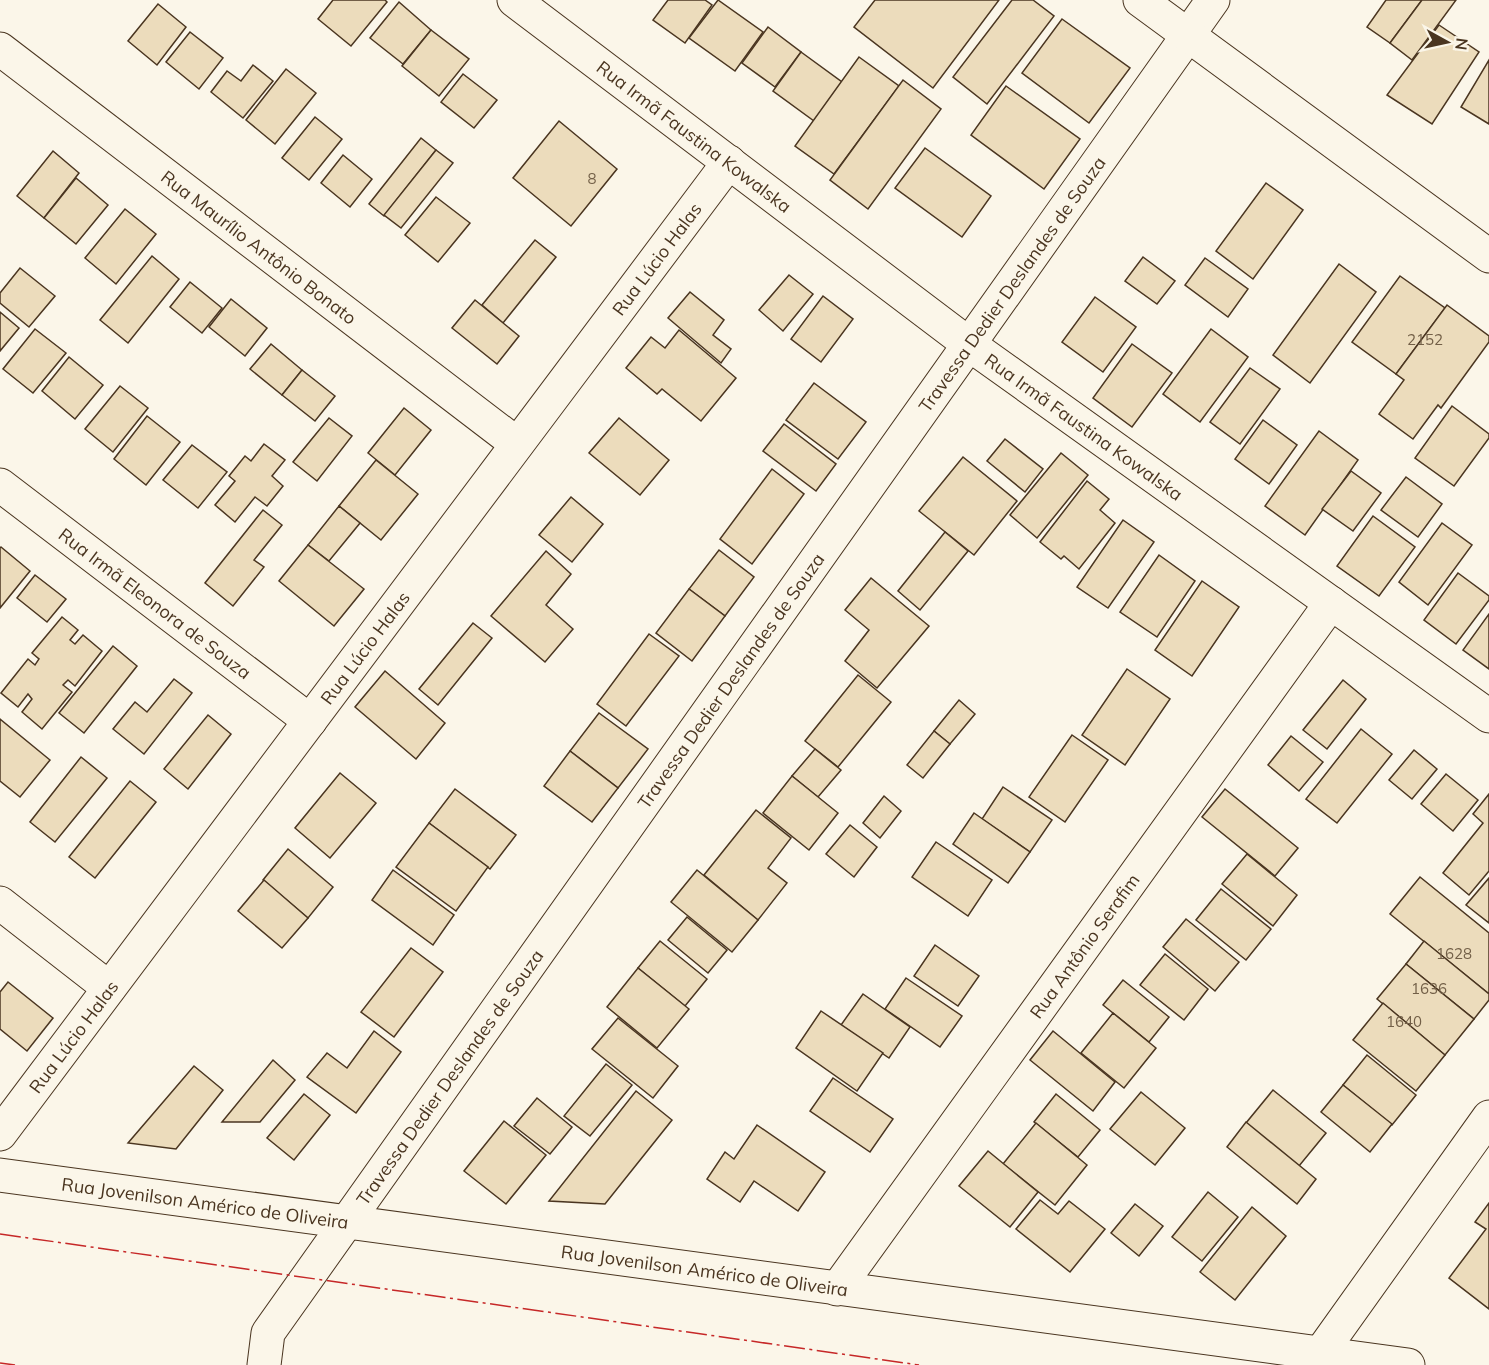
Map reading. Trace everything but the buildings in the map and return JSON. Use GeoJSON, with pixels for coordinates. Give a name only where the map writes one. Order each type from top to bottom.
{"type":"FeatureCollection","features":[{"type":"Feature","properties":{"kind":"street","name":"Rua Irmã Faustina Kowalska"},"geometry":{"type":"LineString","coordinates":[[514,0],[970,345],[1489,716]]}},
{"type":"Feature","properties":{"kind":"street"},"geometry":{"type":"LineString","coordinates":[[1140,0],[1489,256]]}},
{"type":"Feature","properties":{"kind":"street","name":"Travessa Dedier Deslandes de Souza"},"geometry":{"type":"LineString","coordinates":[[264,1365],[268,1333],[1213,0]]}},
{"type":"Feature","properties":{"kind":"street","name":"Rua Maurílio Antônio Bonato"},"geometry":{"type":"LineString","coordinates":[[0,48],[518,444]]}},
{"type":"Feature","properties":{"kind":"street","name":"Rua Lúcio Halas"},"geometry":{"type":"LineString","coordinates":[[0,1134],[729,162]]}},
{"type":"Feature","properties":{"kind":"street","name":"Rua Irmã Eleonora de Souza"},"geometry":{"type":"LineString","coordinates":[[0,485],[310,721]]}},
{"type":"Feature","properties":{"kind":"street","name":"Rua Antônio Serafim"},"geometry":{"type":"LineString","coordinates":[[837,1289],[1331,603]]}},
{"type":"Feature","properties":{"kind":"street"},"geometry":{"type":"LineString","coordinates":[[0,903],[109,988]]}},
{"type":"Feature","properties":{"kind":"street"},"geometry":{"type":"LineString","coordinates":[[1316,1359],[1489,1117]]}},
{"type":"Feature","properties":{"kind":"street","name":"Rua Jovenilson Américo de Oliveira"},"geometry":{"type":"LineString","coordinates":[[0,1175],[837,1289],[1316,1359],[1408,1365]]}},
{"type":"Feature","properties":{"kind":"power"},"geometry":{"type":"LineString","coordinates":[[0,1234],[919,1365]]}},
{"type":"Feature","properties":{"kind":"power"},"geometry":{"type":"LineString","coordinates":[[0,1363],[15,1365]]}}]}
